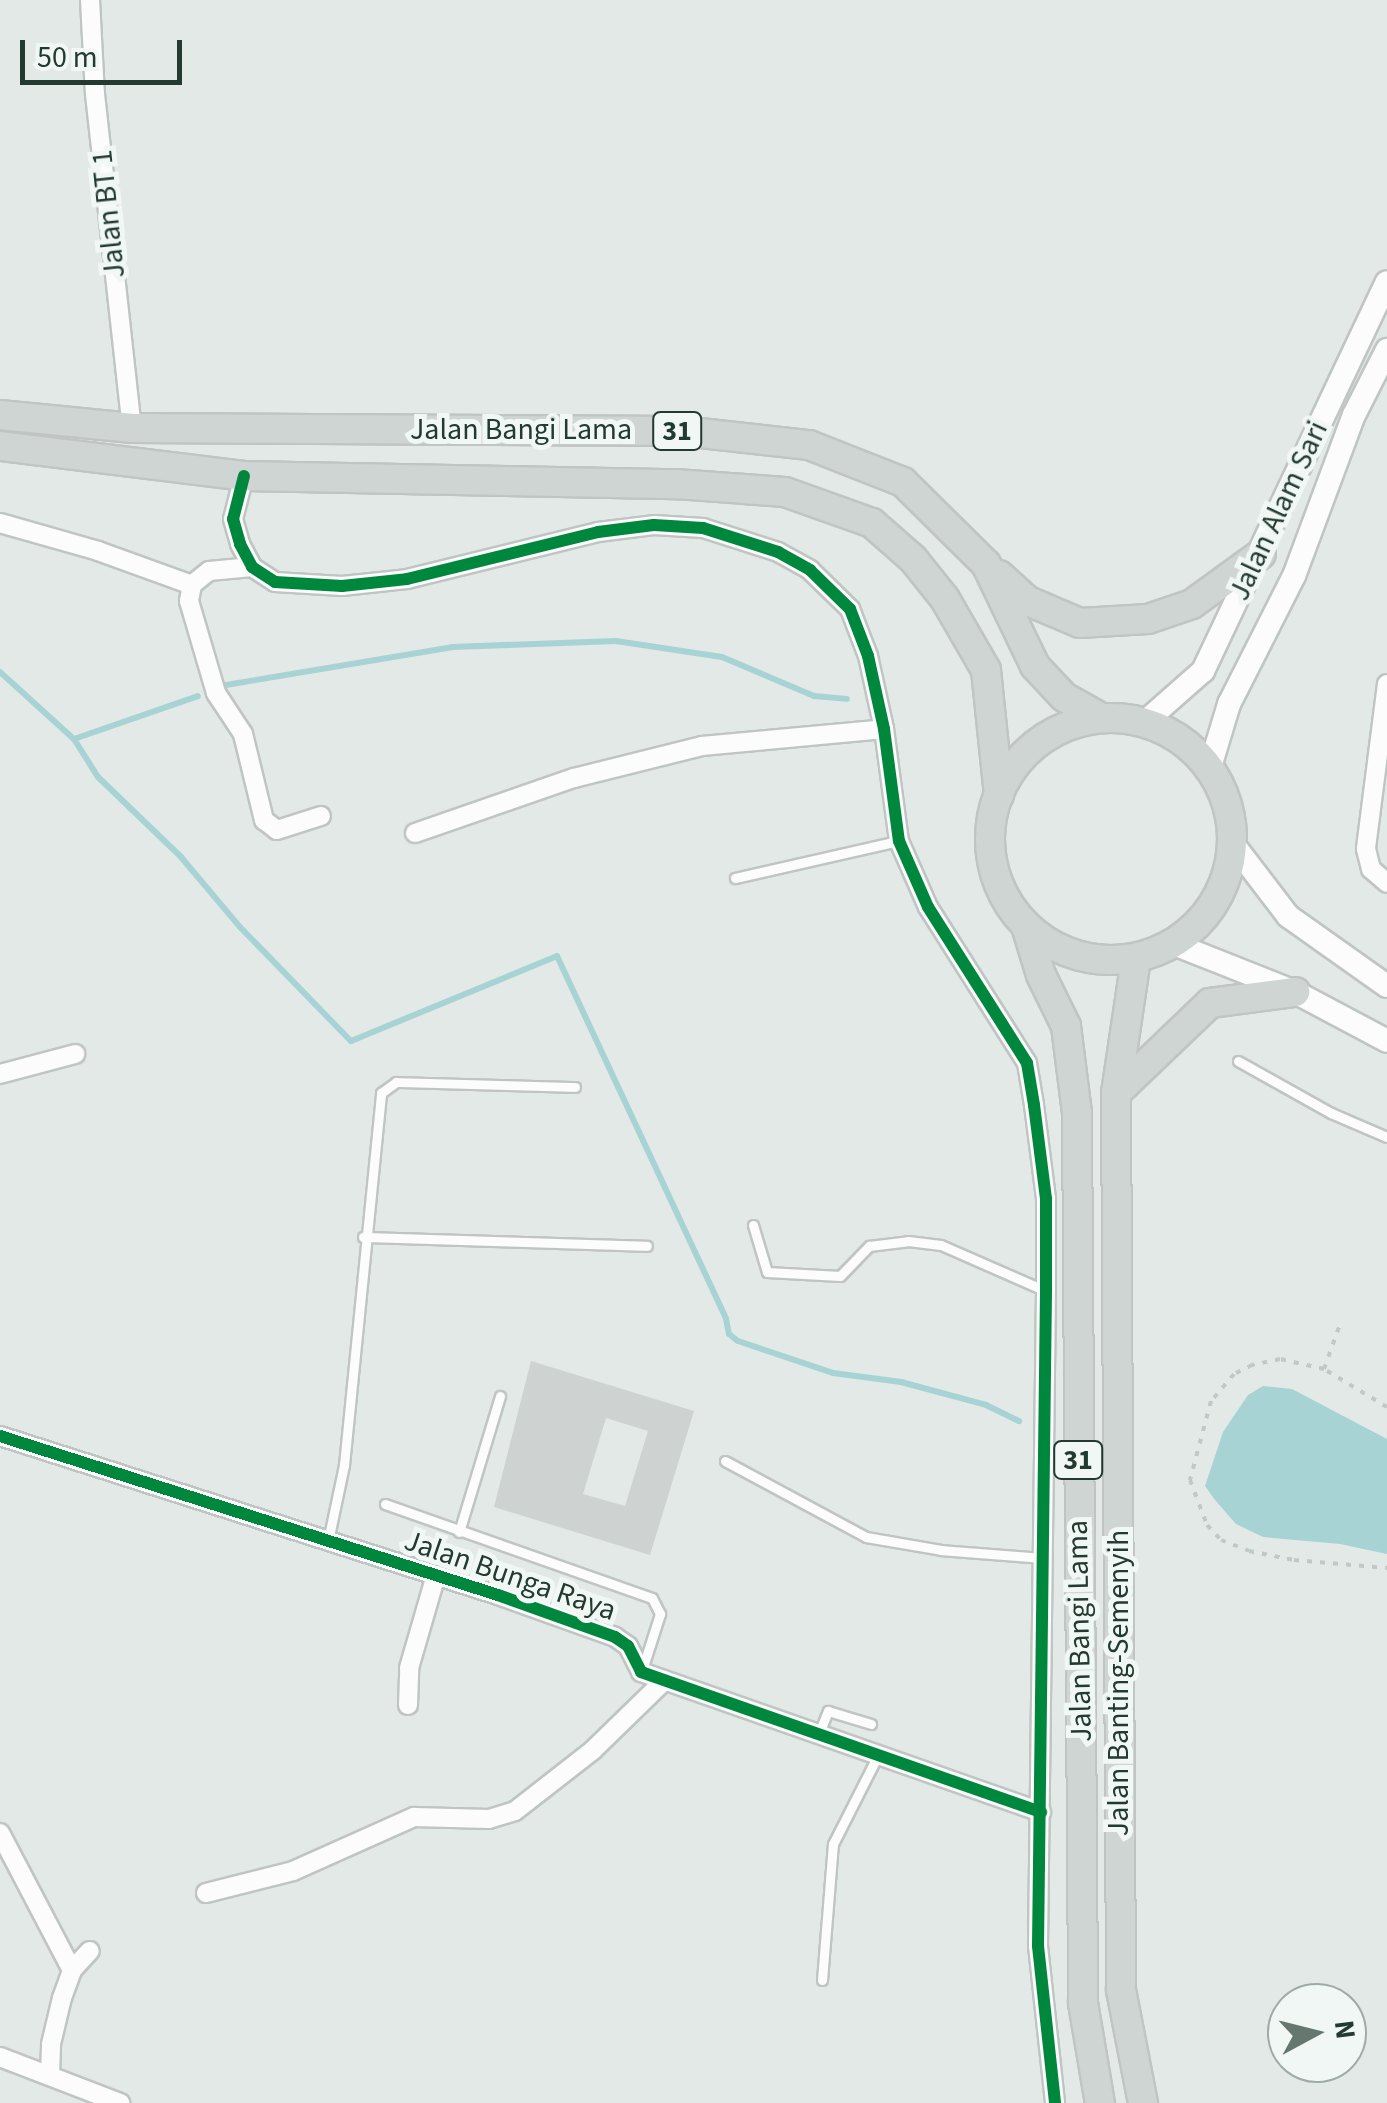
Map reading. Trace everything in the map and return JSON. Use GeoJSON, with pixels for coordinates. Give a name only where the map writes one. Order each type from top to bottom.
{"type":"FeatureCollection","features":[{"type":"Feature","properties":{"kind":"main road","name":"Jalan Bangi Lama"},"geometry":{"type":"LineString","coordinates":[[0,415],[132,428],[682,432],[809,446],[904,482],[986,564],[1035,666],[1064,697],[1098,716]]}},
{"type":"Feature","properties":{"kind":"main road","name":"Jalan Bangi Lama"},"geometry":{"type":"LineString","coordinates":[[0,446],[244,476],[676,484],[785,492],[872,523],[913,559],[945,599],[986,670],[999,795]]}},
{"type":"Feature","properties":{"kind":"main road","name":"Jalan Bangi Lama"},"geometry":{"type":"LineString","coordinates":[[0,462],[98,458]]}},
{"type":"Feature","properties":{"kind":"main road"},"geometry":{"type":"LineString","coordinates":[[986,564],[1028,602],[1080,623],[1148,620],[1192,604],[1261,554]]}},
{"type":"Feature","properties":{"kind":"main road","name":"Jalan Bangi Lama"},"geometry":{"type":"LineString","coordinates":[[1026,926],[1060,949],[1098,960],[1136,958],[1174,944],[1204,918],[1225,883],[1232,844],[1228,804],[1210,767],[1181,739],[1146,721],[1098,716],[1061,727],[1032,745],[1006,776],[992,814],[990,855],[1002,893],[1026,926],[1041,974],[1066,1026],[1077,1112],[1083,2003],[1100,2103]]}},
{"type":"Feature","properties":{"kind":"main road","name":"Jalan Banting-Semenyih"},"geometry":{"type":"LineString","coordinates":[[1136,958],[1116,1093],[1121,1990],[1143,2103]]}},
{"type":"Feature","properties":{"kind":"main road"},"geometry":{"type":"LineString","coordinates":[[1116,1093],[1210,1003],[1296,992]]}},
{"type":"Feature","properties":{"kind":"street","name":"Jalan BT 1"},"geometry":{"type":"LineString","coordinates":[[90,0],[96,94],[132,428]]}},
{"type":"Feature","properties":{"kind":"street","name":"Jalan Alam Sari"},"geometry":{"type":"LineString","coordinates":[[1146,721],[1203,671],[1387,282]]}},
{"type":"Feature","properties":{"kind":"street","name":"Jalan Alam Sari"},"geometry":{"type":"LineString","coordinates":[[1210,767],[1229,704],[1294,576],[1354,414],[1387,350]]}},
{"type":"Feature","properties":{"kind":"street"},"geometry":{"type":"LineString","coordinates":[[244,476],[234,519],[252,567],[275,582],[342,586],[407,579],[598,532],[654,525],[703,528],[778,552],[810,570],[850,609],[868,656],[884,730],[899,841],[928,906],[1027,1063],[1046,1200],[1038,1946],[1056,2103]]}},
{"type":"Feature","properties":{"kind":"street"},"geometry":{"type":"LineString","coordinates":[[0,524],[98,551],[192,585]]}},
{"type":"Feature","properties":{"kind":"street"},"geometry":{"type":"LineString","coordinates":[[252,567],[209,571],[192,585],[189,600],[216,694],[243,734],[264,820],[277,830],[322,816]]}},
{"type":"Feature","properties":{"kind":"street"},"geometry":{"type":"LineString","coordinates":[[1387,684],[1366,850],[1370,869],[1387,883]]}},
{"type":"Feature","properties":{"kind":"street"},"geometry":{"type":"LineString","coordinates":[[415,833],[574,778],[702,746],[884,730]]}},
{"type":"Feature","properties":{"kind":"street"},"geometry":{"type":"LineString","coordinates":[[1232,844],[1288,916],[1387,986]]}},
{"type":"Feature","properties":{"kind":"street"},"geometry":{"type":"LineString","coordinates":[[1174,944],[1296,992],[1387,1041]]}},
{"type":"Feature","properties":{"kind":"street"},"geometry":{"type":"LineString","coordinates":[[0,1074],[75,1054]]}},
{"type":"Feature","properties":{"kind":"street","name":"Jalan Bunga Raya"},"geometry":{"type":"LineString","coordinates":[[0,1436],[436,1575],[614,1638],[628,1646],[640,1672]]}},
{"type":"Feature","properties":{"kind":"street"},"geometry":{"type":"LineString","coordinates":[[408,1705],[409,1668],[436,1575]]}},
{"type":"Feature","properties":{"kind":"street"},"geometry":{"type":"LineString","coordinates":[[640,1672],[1041,1812]]}},
{"type":"Feature","properties":{"kind":"street"},"geometry":{"type":"LineString","coordinates":[[206,1893],[292,1871],[414,1817],[490,1819],[515,1811],[593,1750],[665,1680]]}},
{"type":"Feature","properties":{"kind":"street"},"geometry":{"type":"LineString","coordinates":[[0,1833],[72,1970]]}},
{"type":"Feature","properties":{"kind":"street"},"geometry":{"type":"LineString","coordinates":[[50,2075],[51,2044],[72,1970],[90,1951]]}},
{"type":"Feature","properties":{"kind":"street"},"geometry":{"type":"LineString","coordinates":[[0,2058],[120,2103]]}},
{"type":"Feature","properties":{"kind":"lane"},"geometry":{"type":"LineString","coordinates":[[736,878],[899,841]]}},
{"type":"Feature","properties":{"kind":"lane"},"geometry":{"type":"LineString","coordinates":[[1238,1061],[1330,1113],[1387,1136]]}},
{"type":"Feature","properties":{"kind":"lane"},"geometry":{"type":"LineString","coordinates":[[328,1541],[344,1465],[363,1237],[381,1093],[396,1082],[575,1087]]}},
{"type":"Feature","properties":{"kind":"lane"},"geometry":{"type":"LineString","coordinates":[[753,1225],[767,1272],[840,1276],[869,1246],[908,1241],[941,1245],[1046,1291]]}},
{"type":"Feature","properties":{"kind":"lane"},"geometry":{"type":"LineString","coordinates":[[363,1237],[647,1246]]}},
{"type":"Feature","properties":{"kind":"lane"},"geometry":{"type":"LineString","coordinates":[[459,1532],[500,1396]]}},
{"type":"Feature","properties":{"kind":"lane"},"geometry":{"type":"LineString","coordinates":[[725,1461],[866,1537],[925,1548],[1042,1558]]}},
{"type":"Feature","properties":{"kind":"lane"},"geometry":{"type":"LineString","coordinates":[[385,1504],[652,1598],[660,1614],[640,1672]]}},
{"type":"Feature","properties":{"kind":"lane"},"geometry":{"type":"LineString","coordinates":[[818,1736],[828,1711],[871,1724]]}},
{"type":"Feature","properties":{"kind":"lane"},"geometry":{"type":"LineString","coordinates":[[822,1980],[833,1844],[877,1757]]}},
{"type":"Feature","properties":{"kind":"path"},"geometry":{"type":"LineString","coordinates":[[1324,1369],[1339,1326]]}},
{"type":"Feature","properties":{"kind":"path"},"geometry":{"type":"LineString","coordinates":[[1387,1407],[1324,1369],[1280,1358],[1252,1365],[1224,1384],[1211,1401],[1190,1480],[1206,1525],[1221,1540],[1249,1552],[1387,1568]]}},
{"type":"Feature","properties":{"kind":"water"},"geometry":{"type":"Polygon","coordinates":[[[1263,1386],[1292,1389],[1387,1439],[1387,1554],[1340,1544],[1263,1537],[1236,1524],[1215,1500],[1205,1486],[1223,1432],[1248,1395],[1263,1386]]]}},
{"type":"Feature","properties":{"kind":"building"},"geometry":{"type":"Polygon","coordinates":[[[531,1361],[694,1411],[650,1555],[494,1507],[531,1361]],[[606,1418],[583,1494],[625,1506],[648,1431],[606,1418]]]}},
{"type":"Feature","properties":{"kind":"waterway"},"geometry":{"type":"LineString","coordinates":[[220,686],[452,647],[616,641],[722,657],[814,696],[847,699]]}},
{"type":"Feature","properties":{"kind":"waterway"},"geometry":{"type":"LineString","coordinates":[[0,672],[74,739],[98,777],[181,857],[240,927],[351,1041],[557,956],[726,1319],[729,1334],[738,1341],[833,1373],[901,1382],[986,1405],[1019,1421]]}},
{"type":"Feature","properties":{"kind":"waterway"},"geometry":{"type":"LineString","coordinates":[[74,739],[198,696]]}},
{"type":"Feature","properties":{"kind":"cycle path"},"geometry":{"type":"LineString","coordinates":[[244,476],[233,519],[240,544],[252,567],[275,582],[342,586],[407,579],[598,532],[654,525],[703,528],[778,552],[810,570],[850,609],[868,656],[884,729],[899,841],[928,907],[1027,1063],[1034,1105],[1046,1199],[1038,1946],[1055,2103]]}},
{"type":"Feature","properties":{"kind":"cycle path"},"geometry":{"type":"LineString","coordinates":[[0,1436],[498,1595],[615,1637],[628,1646],[641,1672],[1041,1812]]}}]}
